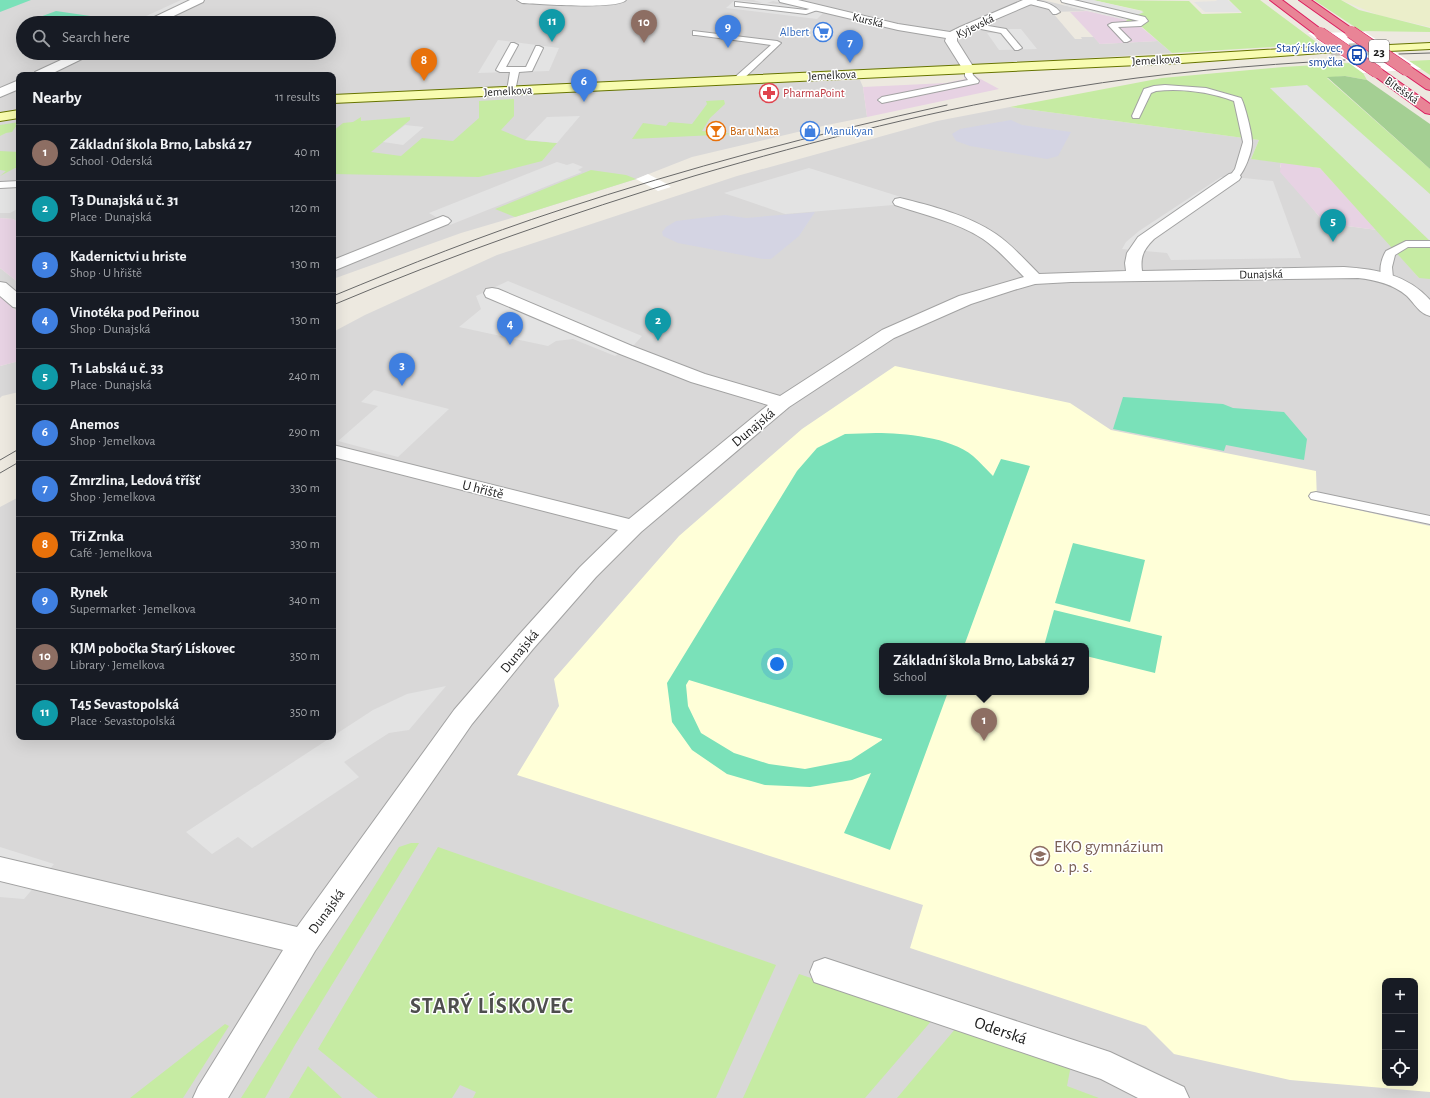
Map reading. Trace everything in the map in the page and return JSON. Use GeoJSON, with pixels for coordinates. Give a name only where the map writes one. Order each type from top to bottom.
{"type":"FeatureCollection","features":[{"type":"Feature","properties":{"kind":"highway","name":"Bítešská"},"geometry":{"type":"LineString","coordinates":[[1275,0],[1430,110]]}},
{"type":"Feature","properties":{"kind":"highway","name":"Bítešská"},"geometry":{"type":"LineString","coordinates":[[1304,0],[1430,86]]}},
{"type":"Feature","properties":{"kind":"street"},"geometry":{"type":"LineString","coordinates":[[165,16],[200,0]]}},
{"type":"Feature","properties":{"kind":"street"},"geometry":{"type":"LineString","coordinates":[[522,0],[598,3],[621,0]]}},
{"type":"Feature","properties":{"kind":"street","name":"Kurská"},"geometry":{"type":"LineString","coordinates":[[784,0],[919,31],[952,36]]}},
{"type":"Feature","properties":{"kind":"street","name":"Kyjevská"},"geometry":{"type":"LineString","coordinates":[[968,68],[951,41],[952,36],[974,24],[1031,1]]}},
{"type":"Feature","properties":{"kind":"street"},"geometry":{"type":"LineString","coordinates":[[1389,48],[1430,46]]}},
{"type":"Feature","properties":{"kind":"street","name":"Jemelkova"},"geometry":{"type":"LineString","coordinates":[[336,99],[1181,59],[1331,50]]}},
{"type":"Feature","properties":{"kind":"street"},"geometry":{"type":"LineString","coordinates":[[45,72],[71,60]]}},
{"type":"Feature","properties":{"kind":"street"},"geometry":{"type":"LineString","coordinates":[[0,93],[16,85]]}},
{"type":"Feature","properties":{"kind":"street"},"geometry":{"type":"LineString","coordinates":[[0,117],[16,114]]}},
{"type":"Feature","properties":{"kind":"street"},"geometry":{"type":"LineString","coordinates":[[1135,276],[1132,266],[1132,257],[1140,243],[1234,177]]}},
{"type":"Feature","properties":{"kind":"street"},"geometry":{"type":"LineString","coordinates":[[900,202],[955,220],[988,236],[1000,245],[1035,279]]}},
{"type":"Feature","properties":{"kind":"street"},"geometry":{"type":"LineString","coordinates":[[336,265],[443,221]]}},
{"type":"Feature","properties":{"kind":"street","name":"Dunajská"},"geometry":{"type":"LineString","coordinates":[[210,1098],[304,942],[391,822],[463,717],[525,643],[588,572],[633,527],[782,403],[888,334],[965,300],[1035,279],[1344,272],[1361,273],[1387,278],[1410,289],[1420,298],[1430,311]]}},
{"type":"Feature","properties":{"kind":"street"},"geometry":{"type":"LineString","coordinates":[[0,286],[16,300]]}},
{"type":"Feature","properties":{"kind":"street","name":"Dunajská"},"geometry":{"type":"LineString","coordinates":[[492,293],[626,350],[698,378],[782,403]]}},
{"type":"Feature","properties":{"kind":"street","name":"U hřiště"},"geometry":{"type":"LineString","coordinates":[[336,452],[633,527]]}},
{"type":"Feature","properties":{"kind":"street","name":"Dunajská"},"geometry":{"type":"LineString","coordinates":[[0,869],[304,942]]}},
{"type":"Feature","properties":{"kind":"street","name":"Oderská"},"geometry":{"type":"LineString","coordinates":[[826,972],[1110,1067],[1172,1098]]}},
{"type":"Feature","properties":{"kind":"lane"},"geometry":{"type":"LineString","coordinates":[[1065,0],[1130,14],[1144,21],[1141,24],[1112,25]]}},
{"type":"Feature","properties":{"kind":"lane"},"geometry":{"type":"LineString","coordinates":[[1031,1],[1052,6],[1056,12]]}},
{"type":"Feature","properties":{"kind":"lane"},"geometry":{"type":"LineString","coordinates":[[738,4],[806,12],[819,8]]}},
{"type":"Feature","properties":{"kind":"lane"},"geometry":{"type":"LineString","coordinates":[[1105,17],[1127,40]]}},
{"type":"Feature","properties":{"kind":"lane"},"geometry":{"type":"LineString","coordinates":[[974,24],[1006,33],[1018,48]]}},
{"type":"Feature","properties":{"kind":"lane"},"geometry":{"type":"LineString","coordinates":[[696,33],[777,43],[737,80]]}},
{"type":"Feature","properties":{"kind":"lane"},"geometry":{"type":"LineString","coordinates":[[514,45],[500,70],[529,69],[539,48]]}},
{"type":"Feature","properties":{"kind":"lane"},"geometry":{"type":"LineString","coordinates":[[882,100],[975,81],[969,76],[968,68]]}},
{"type":"Feature","properties":{"kind":"lane"},"geometry":{"type":"LineString","coordinates":[[511,91],[515,69]]}},
{"type":"Feature","properties":{"kind":"lane"},"geometry":{"type":"LineString","coordinates":[[1136,116],[1147,92],[1156,88],[1200,91],[1223,95],[1238,100],[1248,142],[1240,169],[1234,177]]}},
{"type":"Feature","properties":{"kind":"lane"},"geometry":{"type":"LineString","coordinates":[[0,185],[16,184]]}},
{"type":"Feature","properties":{"kind":"lane"},"geometry":{"type":"LineString","coordinates":[[1387,278],[1386,267],[1390,253],[1406,244],[1430,244]]}},
{"type":"Feature","properties":{"kind":"lane"},"geometry":{"type":"LineString","coordinates":[[1316,496],[1430,520]]}},
{"type":"Feature","properties":{"kind":"shaded area"},"geometry":{"type":"Polygon","coordinates":[[[0,0],[1043,0],[1087,11],[1052,12],[1075,39],[1082,39],[1081,37],[1094,37],[1100,44],[1158,41],[1172,53],[988,64],[336,95],[336,72],[16,72],[16,112],[0,114],[0,0]]]}},
{"type":"Feature","properties":{"kind":"shaded area"},"geometry":{"type":"Polygon","coordinates":[[[181,0],[192,0],[158,16],[146,16],[181,0]]]}},
{"type":"Feature","properties":{"kind":"shaded area"},"geometry":{"type":"Polygon","coordinates":[[[735,0],[763,3],[753,0],[797,0],[914,27],[911,29],[802,4],[796,6],[824,12],[817,19],[726,8],[735,0]],[[773,1],[767,3],[793,6],[773,1]]]}},
{"type":"Feature","properties":{"kind":"shaded area"},"geometry":{"type":"Polygon","coordinates":[[[1075,0],[1093,0],[1144,12],[1126,20],[1063,5],[1075,0]]]}},
{"type":"Feature","properties":{"kind":"shaded area"},"geometry":{"type":"Polygon","coordinates":[[[1216,0],[1228,0],[1241,12],[1205,12],[1194,2],[1217,1],[1216,0]]]}},
{"type":"Feature","properties":{"kind":"shaded area"},"geometry":{"type":"Polygon","coordinates":[[[1341,0],[1430,0],[1430,27],[1378,15],[1341,0]]]}},
{"type":"Feature","properties":{"kind":"shaded area"},"geometry":{"type":"Polygon","coordinates":[[[1087,11],[1126,20],[1133,27],[1141,27],[1158,41],[1100,44],[1070,12],[1087,11]]]}},
{"type":"Feature","properties":{"kind":"shaded area"},"geometry":{"type":"Polygon","coordinates":[[[1010,29],[1021,29],[1037,49],[999,50],[987,33],[997,33],[1010,29]]]}},
{"type":"Feature","properties":{"kind":"shaded area"},"geometry":{"type":"Polygon","coordinates":[[[498,40],[559,48],[549,71],[478,73],[498,40]]]}},
{"type":"Feature","properties":{"kind":"shaded area"},"geometry":{"type":"Polygon","coordinates":[[[964,76],[975,76],[999,89],[867,117],[863,87],[946,83],[965,79],[964,76]]]}},
{"type":"Feature","properties":{"kind":"shaded area"},"geometry":{"type":"Polygon","coordinates":[[[860,80],[863,87],[867,117],[692,157],[636,179],[461,233],[336,278],[336,102],[665,86],[860,80]]]}},
{"type":"Feature","properties":{"kind":"shaded area"},"geometry":{"type":"Polygon","coordinates":[[[1307,85],[1430,194],[1430,241],[1270,88],[1307,85]]]}},
{"type":"Feature","properties":{"kind":"shaded area"},"geometry":{"type":"Polygon","coordinates":[[[1010,107],[1259,140],[1251,159],[1281,162],[1280,167],[1324,223],[1377,230],[1419,278],[1430,277],[1430,1098],[0,1098],[0,507],[16,499],[16,740],[336,740],[336,330],[365,315],[497,255],[737,176],[937,121],[1010,107]]]}},
{"type":"Feature","properties":{"kind":"shaded area"},"geometry":{"type":"Polygon","coordinates":[[[580,116],[557,143],[525,140],[547,117],[580,116]]]}},
{"type":"Feature","properties":{"kind":"shaded area"},"geometry":{"type":"Polygon","coordinates":[[[16,119],[16,221],[13,219],[0,218],[0,122],[16,119]]]}},
{"type":"Feature","properties":{"kind":"shaded area"},"geometry":{"type":"Polygon","coordinates":[[[1011,120],[1022,125],[1071,132],[1058,156],[1047,159],[970,146],[956,141],[952,134],[960,129],[1011,120]]]}},
{"type":"Feature","properties":{"kind":"shaded area"},"geometry":{"type":"Polygon","coordinates":[[[405,125],[424,127],[403,145],[383,142],[405,125]]]}},
{"type":"Feature","properties":{"kind":"shaded area"},"geometry":{"type":"Polygon","coordinates":[[[557,162],[567,165],[573,163],[583,167],[578,170],[582,172],[450,225],[429,213],[557,162]]]}},
{"type":"Feature","properties":{"kind":"shaded area"},"geometry":{"type":"Polygon","coordinates":[[[1281,162],[1320,168],[1377,230],[1325,223],[1280,172],[1281,162]]]}},
{"type":"Feature","properties":{"kind":"shaded area"},"geometry":{"type":"Polygon","coordinates":[[[809,168],[904,198],[893,205],[785,214],[724,193],[809,168]]]}},
{"type":"Feature","properties":{"kind":"shaded area"},"geometry":{"type":"Polygon","coordinates":[[[1221,177],[1273,181],[1301,258],[1171,260],[1167,253],[1122,249],[1126,242],[1139,231],[1221,177]]]}},
{"type":"Feature","properties":{"kind":"shaded area"},"geometry":{"type":"Polygon","coordinates":[[[16,180],[16,210],[10,213],[0,213],[0,181],[16,180]]]}},
{"type":"Feature","properties":{"kind":"shaded area"},"geometry":{"type":"Polygon","coordinates":[[[815,212],[799,236],[771,259],[763,259],[678,243],[663,236],[662,232],[666,227],[676,221],[725,215],[746,218],[815,212]]]}},
{"type":"Feature","properties":{"kind":"shaded area"},"geometry":{"type":"Polygon","coordinates":[[[0,218],[13,219],[16,221],[16,281],[0,268],[0,218]]]}},
{"type":"Feature","properties":{"kind":"shaded area"},"geometry":{"type":"Polygon","coordinates":[[[0,268],[16,281],[16,310],[0,297],[0,268]]]}},
{"type":"Feature","properties":{"kind":"shaded area"},"geometry":{"type":"Polygon","coordinates":[[[508,281],[642,336],[634,345],[615,356],[573,339],[556,341],[548,346],[459,327],[481,309],[476,296],[508,281]]]}},
{"type":"Feature","properties":{"kind":"shaded area"},"geometry":{"type":"Polygon","coordinates":[[[0,297],[16,310],[16,362],[0,366],[0,297]]]}},
{"type":"Feature","properties":{"kind":"shaded area"},"geometry":{"type":"Polygon","coordinates":[[[16,362],[16,393],[2,396],[0,398],[0,366],[16,362]]]}},
{"type":"Feature","properties":{"kind":"shaded area"},"geometry":{"type":"Polygon","coordinates":[[[895,366],[1070,403],[1111,430],[1316,471],[1317,501],[1430,526],[1430,1092],[1290,1080],[1174,1054],[1146,1026],[910,948],[923,905],[517,775],[559,706],[554,679],[679,536],[802,429],[895,366]]]}},
{"type":"Feature","properties":{"kind":"shaded area"},"geometry":{"type":"Polygon","coordinates":[[[374,390],[449,409],[398,457],[338,441],[378,406],[361,402],[374,390]]]}},
{"type":"Feature","properties":{"kind":"shaded area"},"geometry":{"type":"Polygon","coordinates":[[[446,686],[409,730],[389,733],[344,762],[359,777],[252,848],[238,837],[212,854],[186,832],[327,740],[336,740],[336,734],[373,710],[407,694],[446,686]]]}},
{"type":"Feature","properties":{"kind":"shaded area"},"geometry":{"type":"Polygon","coordinates":[[[0,847],[54,864],[24,899],[0,897],[0,847]]]}},
{"type":"Feature","properties":{"kind":"green space"},"geometry":{"type":"Polygon","coordinates":[[[0,0],[31,0],[0,12],[0,0]]]}},
{"type":"Feature","properties":{"kind":"green space"},"geometry":{"type":"Polygon","coordinates":[[[1093,0],[1189,1],[1202,14],[1242,13],[1229,0],[1260,0],[1319,44],[1172,53],[1142,27],[1131,25],[1126,20],[1143,11],[1093,0]]]}},
{"type":"Feature","properties":{"kind":"green space"},"geometry":{"type":"Polygon","coordinates":[[[1314,0],[1341,0],[1359,10],[1430,28],[1430,32],[1361,31],[1314,0]]]}},
{"type":"Feature","properties":{"kind":"green space"},"geometry":{"type":"Polygon","coordinates":[[[56,11],[90,16],[42,16],[56,11]]]}},
{"type":"Feature","properties":{"kind":"green space"},"geometry":{"type":"Polygon","coordinates":[[[1430,60],[1430,75],[1409,61],[1430,60]]]}},
{"type":"Feature","properties":{"kind":"green space"},"geometry":{"type":"Polygon","coordinates":[[[1349,63],[1363,73],[1367,80],[1345,76],[1327,78],[1430,169],[1430,279],[1419,278],[1320,168],[1251,159],[1259,140],[1010,107],[1162,78],[1283,67],[1349,63]]]}},
{"type":"Feature","properties":{"kind":"green space"},"geometry":{"type":"Polygon","coordinates":[[[1345,76],[1367,80],[1430,124],[1430,169],[1327,77],[1345,76]]]}},
{"type":"Feature","properties":{"kind":"green space"},"geometry":{"type":"Polygon","coordinates":[[[514,99],[514,116],[501,130],[525,140],[557,143],[542,161],[479,177],[336,174],[336,129],[343,123],[353,122],[361,117],[361,121],[410,117],[410,120],[371,152],[401,156],[422,138],[453,141],[479,118],[479,101],[514,99]]]}},
{"type":"Feature","properties":{"kind":"green space"},"geometry":{"type":"Polygon","coordinates":[[[724,100],[725,104],[710,118],[702,131],[735,134],[632,139],[643,123],[666,126],[669,122],[692,124],[707,104],[706,101],[724,100]]]}},
{"type":"Feature","properties":{"kind":"green space"},"geometry":{"type":"Polygon","coordinates":[[[16,122],[16,126],[12,132],[0,136],[0,125],[16,122]]]}},
{"type":"Feature","properties":{"kind":"green space"},"geometry":{"type":"Polygon","coordinates":[[[0,151],[16,152],[16,168],[0,176],[6,171],[0,170],[0,151]]]}},
{"type":"Feature","properties":{"kind":"green space"},"geometry":{"type":"Polygon","coordinates":[[[591,170],[626,175],[636,179],[515,217],[495,209],[591,170]]]}},
{"type":"Feature","properties":{"kind":"green space"},"geometry":{"type":"Polygon","coordinates":[[[1123,397],[1223,404],[1233,408],[1284,412],[1307,439],[1304,460],[1226,445],[1224,451],[1113,429],[1123,397]]]}},
{"type":"Feature","properties":{"kind":"green space"},"geometry":{"type":"Polygon","coordinates":[[[876,433],[913,435],[952,444],[976,458],[993,476],[1001,459],[1030,466],[965,643],[879,643],[879,695],[947,695],[890,850],[844,833],[871,773],[852,780],[810,787],[765,785],[727,774],[692,750],[672,722],[667,683],[797,471],[817,448],[845,434],[876,433]],[[689,680],[686,685],[688,706],[701,733],[734,753],[769,764],[805,769],[851,760],[882,740],[689,680]]]}},
{"type":"Feature","properties":{"kind":"green space"},"geometry":{"type":"Polygon","coordinates":[[[1073,543],[1145,560],[1130,622],[1055,603],[1073,543]]]}},
{"type":"Feature","properties":{"kind":"green space"},"geometry":{"type":"Polygon","coordinates":[[[1054,610],[1162,636],[1155,673],[1089,657],[1089,643],[1045,643],[1054,610]]]}},
{"type":"Feature","properties":{"kind":"green space"},"geometry":{"type":"Polygon","coordinates":[[[411,843],[419,843],[295,1045],[265,1098],[241,1098],[399,847],[411,843]]]}},
{"type":"Feature","properties":{"kind":"green space"},"geometry":{"type":"Polygon","coordinates":[[[438,847],[776,965],[716,1098],[473,1098],[476,1092],[460,1085],[452,1098],[378,1098],[318,1049],[438,847]]]}},
{"type":"Feature","properties":{"kind":"green space"},"geometry":{"type":"Polygon","coordinates":[[[799,974],[933,1019],[865,1098],[743,1098],[799,974]]]}},
{"type":"Feature","properties":{"kind":"green space"},"geometry":{"type":"Polygon","coordinates":[[[225,1024],[229,1026],[183,1098],[130,1098],[225,1024]]]}},
{"type":"Feature","properties":{"kind":"green space"},"geometry":{"type":"Polygon","coordinates":[[[956,1028],[1071,1065],[1067,1086],[1099,1098],[897,1098],[956,1028]]]}},
{"type":"Feature","properties":{"kind":"green space"},"geometry":{"type":"Polygon","coordinates":[[[308,1066],[342,1098],[289,1098],[308,1066]]]}},
{"type":"Feature","properties":{"kind":"pier"},"geometry":{"type":"Polygon","coordinates":[[[1365,32],[1421,69],[1363,73],[1308,33],[1365,32]]]}},
{"type":"Feature","properties":{"kind":"pier"},"geometry":{"type":"Polygon","coordinates":[[[648,174],[671,187],[658,191],[636,179],[648,174]]]}},
{"type":"Feature","properties":{"kind":"tunnel"},"geometry":{"type":"LineString","coordinates":[[1331,50],[1389,48]]}},
{"type":"Feature","properties":{"kind":"tram line"},"geometry":{"type":"LineString","coordinates":[[1399,54],[1430,53]]}},
{"type":"Feature","properties":{"kind":"tram line"},"geometry":{"type":"LineString","coordinates":[[336,304],[467,252],[603,205],[694,176],[880,126],[1021,96],[1137,78],[1275,64],[1345,60]]}},
{"type":"Feature","properties":{"kind":"tram line"},"geometry":{"type":"LineString","coordinates":[[336,295],[474,240],[656,180],[800,140],[947,105]]}},
{"type":"Feature","properties":{"kind":"tram line"},"geometry":{"type":"LineString","coordinates":[[0,460],[16,451]]}},
{"type":"Feature","properties":{"kind":"tram line"},"geometry":{"type":"LineString","coordinates":[[0,473],[16,464]]}},
{"type":"Feature","properties":{"kind":"place","name":"Albert"},"geometry":{"type":"Point","coordinates":[823,32]}},
{"type":"Feature","properties":{"kind":"place","name":"T45 Sevastopolská"},"geometry":{"type":"Point","coordinates":[552,42]}},
{"type":"Feature","properties":{"kind":"place","name":"KJM pobočka Starý Lískovec"},"geometry":{"type":"Point","coordinates":[644,43]}},
{"type":"Feature","properties":{"kind":"place","name":"Rynek"},"geometry":{"type":"Point","coordinates":[728,48]}},
{"type":"Feature","properties":{"kind":"place","name":"Starý Lískovec, smyčka"},"geometry":{"type":"Point","coordinates":[1357,55]}},
{"type":"Feature","properties":{"kind":"place","name":"Zmrzlina, Ledová tříšť"},"geometry":{"type":"Point","coordinates":[850,63]}},
{"type":"Feature","properties":{"kind":"place","name":"Tři Zrnka"},"geometry":{"type":"Point","coordinates":[424,81]}},
{"type":"Feature","properties":{"kind":"place","name":"PharmaPoint"},"geometry":{"type":"Point","coordinates":[769,93]}},
{"type":"Feature","properties":{"kind":"place","name":"Anemos"},"geometry":{"type":"Point","coordinates":[584,102]}},
{"type":"Feature","properties":{"kind":"place","name":"Bar u Nata"},"geometry":{"type":"Point","coordinates":[716,131]}},
{"type":"Feature","properties":{"kind":"place","name":"Manukyan"},"geometry":{"type":"Point","coordinates":[810,131]}},
{"type":"Feature","properties":{"kind":"place","name":"T1 Labská u č. 33"},"geometry":{"type":"Point","coordinates":[1333,242]}},
{"type":"Feature","properties":{"kind":"place","name":"T3 Dunajská u č. 31"},"geometry":{"type":"Point","coordinates":[658,341]}},
{"type":"Feature","properties":{"kind":"place","name":"Vinotéka pod Peřinou"},"geometry":{"type":"Point","coordinates":[510,345]}},
{"type":"Feature","properties":{"kind":"place","name":"Kadernictvi u hriste"},"geometry":{"type":"Point","coordinates":[402,386]}},
{"type":"Feature","properties":{"kind":"place","name":"Základní škola Brno, Labská 27"},"geometry":{"type":"Point","coordinates":[984,741]}},
{"type":"Feature","properties":{"kind":"place","name":"EKO gymnázium o. p. s."},"geometry":{"type":"Point","coordinates":[1040,856]}},
{"type":"Feature","properties":{"kind":"district","name":"STARÝ LÍSKOVEC"},"geometry":{"type":"Point","coordinates":[492,1005]}}]}
